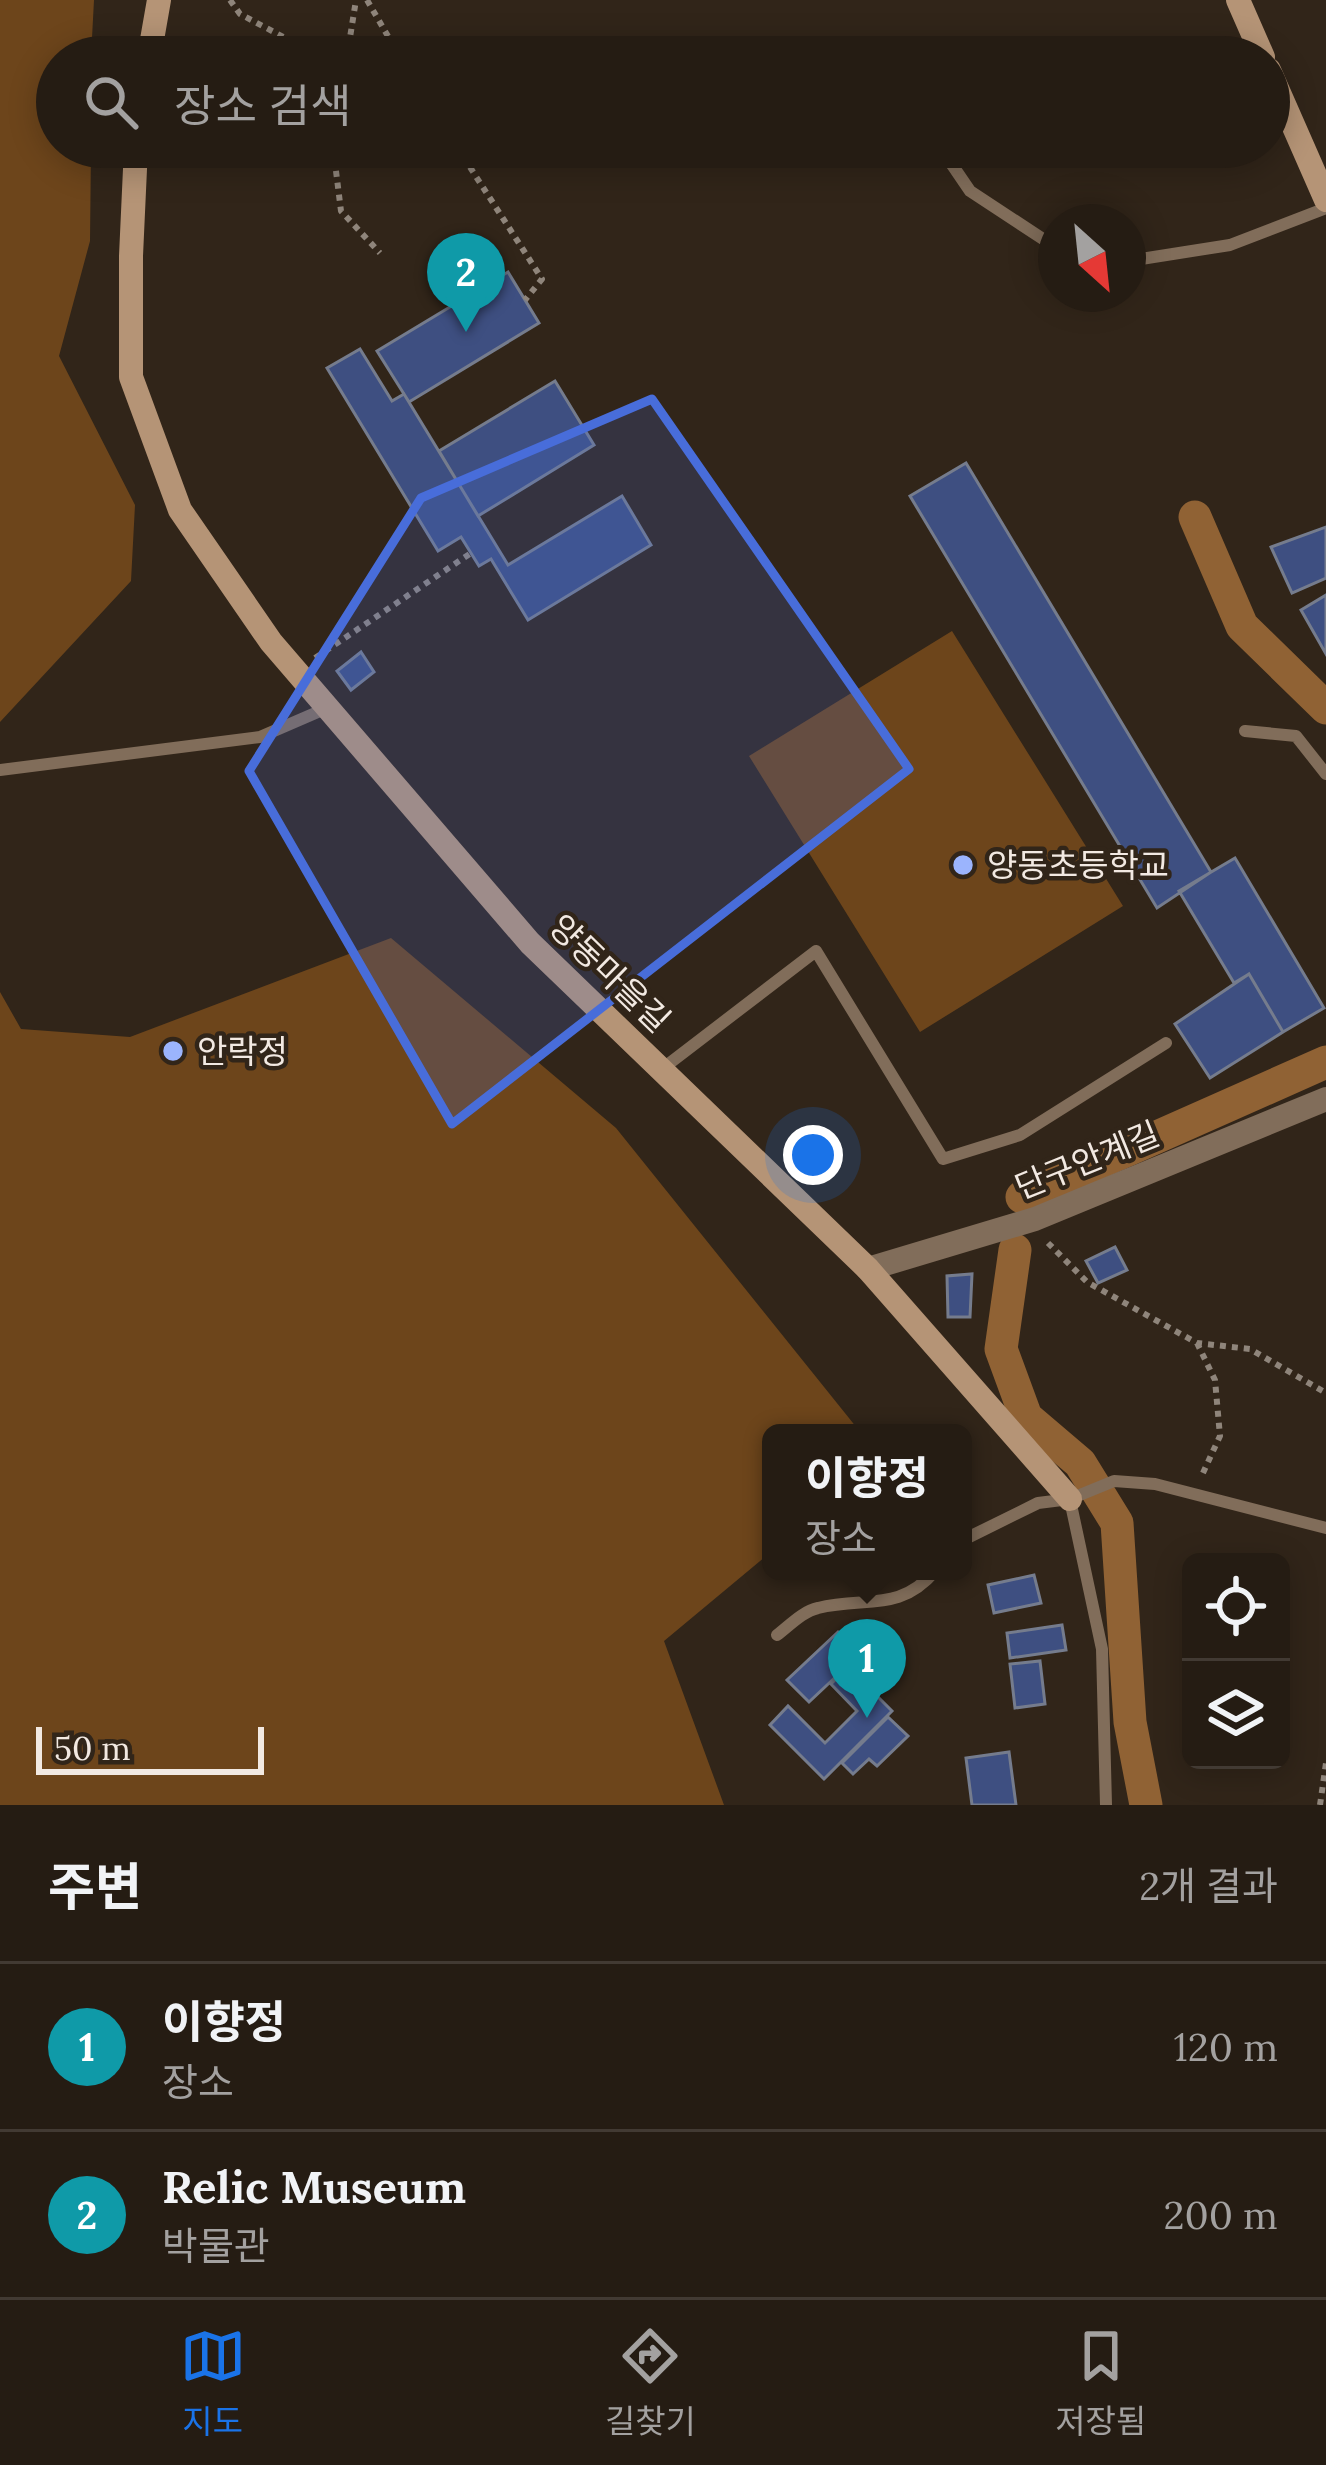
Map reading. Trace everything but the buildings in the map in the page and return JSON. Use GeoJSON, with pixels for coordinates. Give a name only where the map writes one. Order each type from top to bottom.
{"type":"FeatureCollection","features":[{"type":"Feature","properties":{"kind":"street"},"geometry":{"type":"LineString","coordinates":[[153,36],[159,0]]}},
{"type":"Feature","properties":{"kind":"street"},"geometry":{"type":"LineString","coordinates":[[1238,0],[1254,36]]}},
{"type":"Feature","properties":{"kind":"street"},"geometry":{"type":"LineString","coordinates":[[1290,119],[1326,204]]}},
{"type":"Feature","properties":{"kind":"street","name":"양동마을길"},"geometry":{"type":"LineString","coordinates":[[136,168],[131,377],[180,510],[272,642],[530,943],[868,1269],[1071,1498]]}},
{"type":"Feature","properties":{"kind":"street","name":"단구안계길"},"geometry":{"type":"LineString","coordinates":[[868,1269],[1035,1219],[1326,1099]]}},
{"type":"Feature","properties":{"kind":"lane"},"geometry":{"type":"LineString","coordinates":[[954,168],[970,191],[1038,235]]}},
{"type":"Feature","properties":{"kind":"lane"},"geometry":{"type":"LineString","coordinates":[[1146,258],[1230,245],[1326,204]]}},
{"type":"Feature","properties":{"kind":"lane"},"geometry":{"type":"LineString","coordinates":[[0,770],[260,737],[328,707]]}},
{"type":"Feature","properties":{"kind":"lane"},"geometry":{"type":"LineString","coordinates":[[1245,731],[1296,736],[1326,774]]}},
{"type":"Feature","properties":{"kind":"lane"},"geometry":{"type":"LineString","coordinates":[[661,1070],[816,951],[943,1159],[1020,1135],[1166,1043]]}},
{"type":"Feature","properties":{"kind":"lane"},"geometry":{"type":"LineString","coordinates":[[972,1536],[1038,1503],[1071,1498],[1114,1481],[1155,1484],[1326,1528]]}},
{"type":"Feature","properties":{"kind":"lane","name":"양동마을길"},"geometry":{"type":"LineString","coordinates":[[1071,1498],[1102,1649],[1106,1805]]}},
{"type":"Feature","properties":{"kind":"lane"},"geometry":{"type":"LineString","coordinates":[[777,1635],[812,1608],[896,1600],[917,1591],[927,1580]]}},
{"type":"Feature","properties":{"kind":"path"},"geometry":{"type":"LineString","coordinates":[[230,0],[241,14],[282,36]]}},
{"type":"Feature","properties":{"kind":"path"},"geometry":{"type":"LineString","coordinates":[[348,36],[356,0]]}},
{"type":"Feature","properties":{"kind":"path"},"geometry":{"type":"LineString","coordinates":[[367,0],[388,36]]}},
{"type":"Feature","properties":{"kind":"path"},"geometry":{"type":"LineString","coordinates":[[336,168],[341,211],[380,253]]}},
{"type":"Feature","properties":{"kind":"path"},"geometry":{"type":"LineString","coordinates":[[471,168],[542,279],[525,300]]}},
{"type":"Feature","properties":{"kind":"path"},"geometry":{"type":"LineString","coordinates":[[312,660],[471,553]]}},
{"type":"Feature","properties":{"kind":"path"},"geometry":{"type":"LineString","coordinates":[[1035,1219],[1051,1248],[1087,1282],[1197,1343],[1250,1349],[1326,1393]]}},
{"type":"Feature","properties":{"kind":"path"},"geometry":{"type":"LineString","coordinates":[[1194,1494],[1220,1436],[1215,1380],[1197,1343]]}},
{"type":"Feature","properties":{"kind":"path"},"geometry":{"type":"LineString","coordinates":[[1320,1805],[1326,1763]]}},
{"type":"Feature","properties":{"kind":"highlighted area"},"geometry":{"type":"Polygon","coordinates":[[[652,399],[909,769],[452,1124],[249,771],[421,498],[652,399]]]}},
{"type":"Feature","properties":{"kind":"shaded area"},"geometry":{"type":"Polygon","coordinates":[[[0,0],[94,0],[92,36],[36,36],[36,168],[91,168],[90,241],[59,356],[135,505],[131,581],[0,722],[0,0]]]}},
{"type":"Feature","properties":{"kind":"shaded area"},"geometry":{"type":"Polygon","coordinates":[[[952,631],[1123,906],[920,1032],[749,756],[952,631]]]}},
{"type":"Feature","properties":{"kind":"shaded area"},"geometry":{"type":"Polygon","coordinates":[[[391,938],[616,1128],[854,1424],[762,1424],[762,1559],[664,1641],[724,1805],[0,1805],[0,992],[21,1029],[130,1037],[391,938]]]}},
{"type":"Feature","properties":{"kind":"waterway"},"geometry":{"type":"LineString","coordinates":[[1195,517],[1242,626],[1326,708]]}},
{"type":"Feature","properties":{"kind":"waterway"},"geometry":{"type":"LineString","coordinates":[[1022,1197],[1326,1062]]}},
{"type":"Feature","properties":{"kind":"waterway"},"geometry":{"type":"LineString","coordinates":[[1015,1250],[1001,1349],[1026,1417],[1080,1463],[1117,1523],[1130,1722],[1146,1805]]}},
{"type":"Feature","properties":{"kind":"place","name":"Relic Museum"},"geometry":{"type":"Point","coordinates":[466,332]}},
{"type":"Feature","properties":{"kind":"place","name":"양동초등학교"},"geometry":{"type":"Point","coordinates":[963,865]}},
{"type":"Feature","properties":{"kind":"place","name":"안락정"},"geometry":{"type":"Point","coordinates":[173,1051]}},
{"type":"Feature","properties":{"kind":"place","name":"이향정"},"geometry":{"type":"Point","coordinates":[867,1718]}}]}
